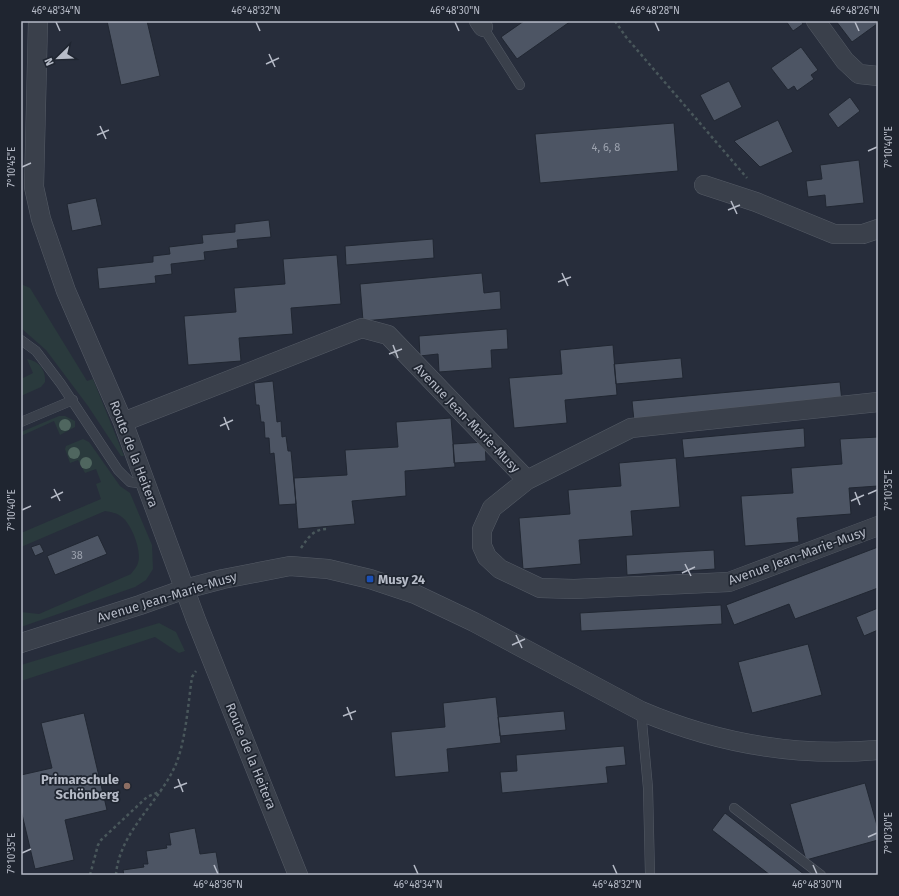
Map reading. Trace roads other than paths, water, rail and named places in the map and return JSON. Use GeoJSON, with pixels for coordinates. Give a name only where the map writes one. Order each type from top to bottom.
{"type":"FeatureCollection","features":[{"type":"Feature","properties":{"kind":"street","name":"Route de la Heitera"},"geometry":{"type":"LineString","coordinates":[[38,21],[28,185],[42,219],[66,290],[122,422],[185,589],[298,875]]}},
{"type":"Feature","properties":{"kind":"street"},"geometry":{"type":"LineString","coordinates":[[816,21],[845,61],[859,74],[878,76]]}},
{"type":"Feature","properties":{"kind":"street"},"geometry":{"type":"LineString","coordinates":[[704,185],[756,202],[834,234],[863,234],[878,229]]}},
{"type":"Feature","properties":{"kind":"street","name":"Avenue Jean-Marie-Musy"},"geometry":{"type":"LineString","coordinates":[[122,422],[362,328],[388,335],[527,480]]}},
{"type":"Feature","properties":{"kind":"street","name":"Avenue Jean-Marie-Musy"},"geometry":{"type":"LineString","coordinates":[[878,402],[631,428],[527,480],[492,508],[482,530],[482,546],[487,557],[500,570],[540,588],[574,589],[729,582],[878,526]]}},
{"type":"Feature","properties":{"kind":"street","name":"Avenue Jean-Marie-Musy"},"geometry":{"type":"LineString","coordinates":[[21,643],[185,589],[249,572],[290,566],[328,569],[370,579],[415,594],[474,622],[641,711],[667,722],[726,740],[784,750],[842,753],[878,750]]}},
{"type":"Feature","properties":{"kind":"lane"},"geometry":{"type":"LineString","coordinates":[[481,24],[520,85]]}},
{"type":"Feature","properties":{"kind":"lane"},"geometry":{"type":"LineString","coordinates":[[21,340],[36,351],[73,400],[118,470],[130,482],[145,484]]}},
{"type":"Feature","properties":{"kind":"lane"},"geometry":{"type":"LineString","coordinates":[[21,422],[73,400]]}},
{"type":"Feature","properties":{"kind":"lane"},"geometry":{"type":"LineString","coordinates":[[641,711],[648,788],[650,875]]}},
{"type":"Feature","properties":{"kind":"lane"},"geometry":{"type":"LineString","coordinates":[[734,808],[821,875]]}},
{"type":"Feature","properties":{"kind":"place","name":"Musy 24"},"geometry":{"type":"Point","coordinates":[370,579]}},
{"type":"Feature","properties":{"kind":"place","name":"Primarschule Schönberg"},"geometry":{"type":"Point","coordinates":[127,786]}}]}
